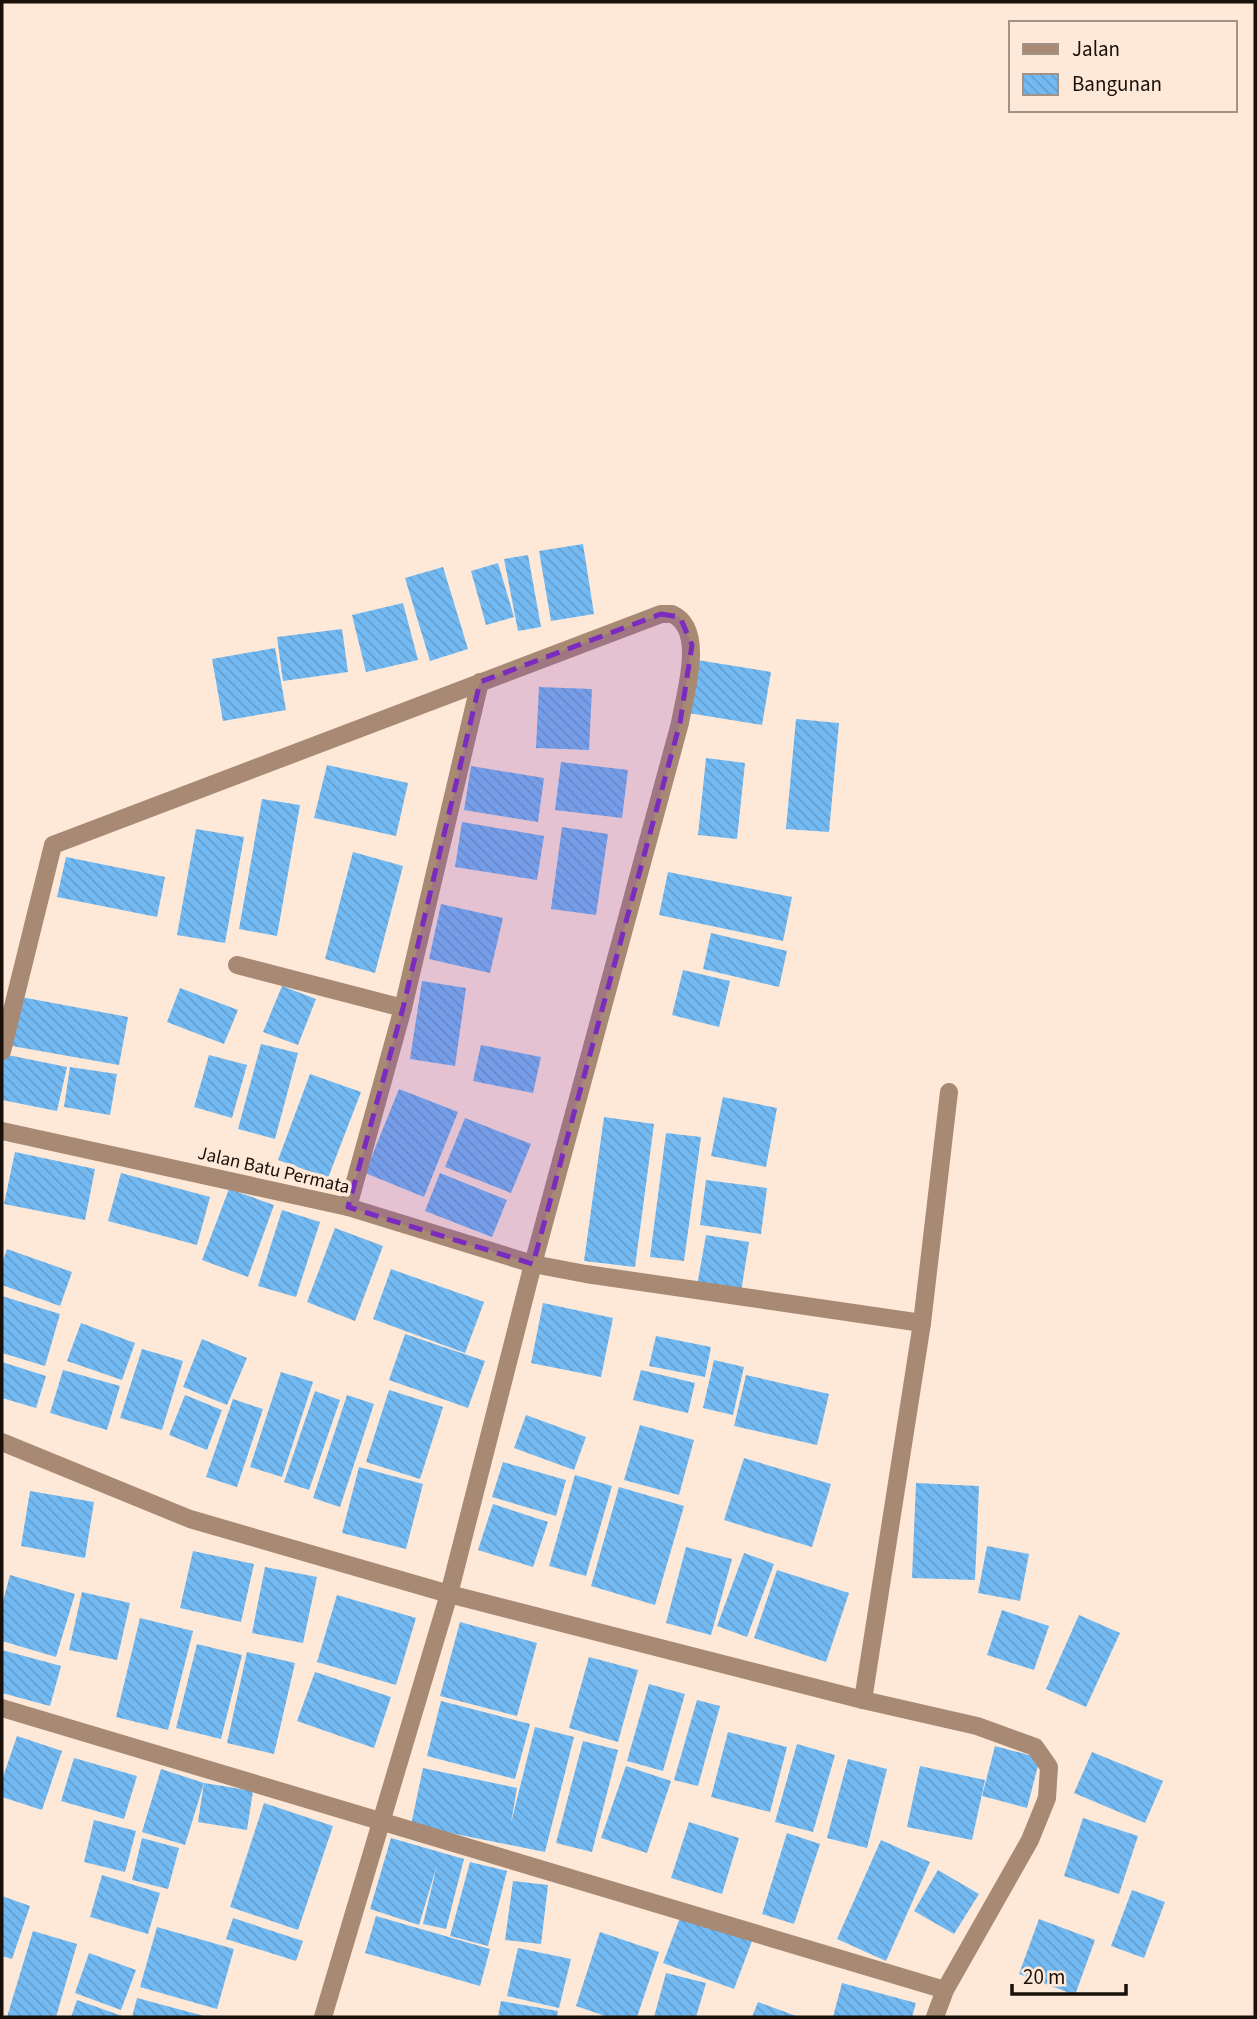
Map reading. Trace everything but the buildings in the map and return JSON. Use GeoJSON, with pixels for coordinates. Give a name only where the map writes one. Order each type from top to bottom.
{"type":"FeatureCollection","features":[{"type":"Feature","properties":{"kind":"street"},"geometry":{"type":"LineString","coordinates":[[2,1051],[53,845],[666,613],[680,617],[689,632],[692,645],[680,723],[533,1264],[449,1594],[323,2017]]}},
{"type":"Feature","properties":{"kind":"street"},"geometry":{"type":"LineString","coordinates":[[348,1207],[403,1008],[480,682]]}},
{"type":"Feature","properties":{"kind":"street"},"geometry":{"type":"LineString","coordinates":[[237,965],[403,1008]]}},
{"type":"Feature","properties":{"kind":"street"},"geometry":{"type":"LineString","coordinates":[[863,1700],[922,1322],[949,1092]]}},
{"type":"Feature","properties":{"kind":"street","name":"Jalan Batu Permata"},"geometry":{"type":"LineString","coordinates":[[2,1131],[348,1207],[533,1264],[922,1322]]}},
{"type":"Feature","properties":{"kind":"street"},"geometry":{"type":"LineString","coordinates":[[2,1442],[190,1519],[449,1594],[1005,1734],[1035,1747],[1047,1760],[1050,1776],[1047,1798],[1030,1840],[945,1990],[935,2017]]}},
{"type":"Feature","properties":{"kind":"street"},"geometry":{"type":"LineString","coordinates":[[2,1708],[945,1990]]}},
{"type":"Feature","properties":{"kind":"highlighted area"},"geometry":{"type":"Polygon","coordinates":[[[661,614],[680,617],[692,645],[680,723],[533,1264],[348,1207],[403,1008],[480,682],[661,614]]]}}]}
